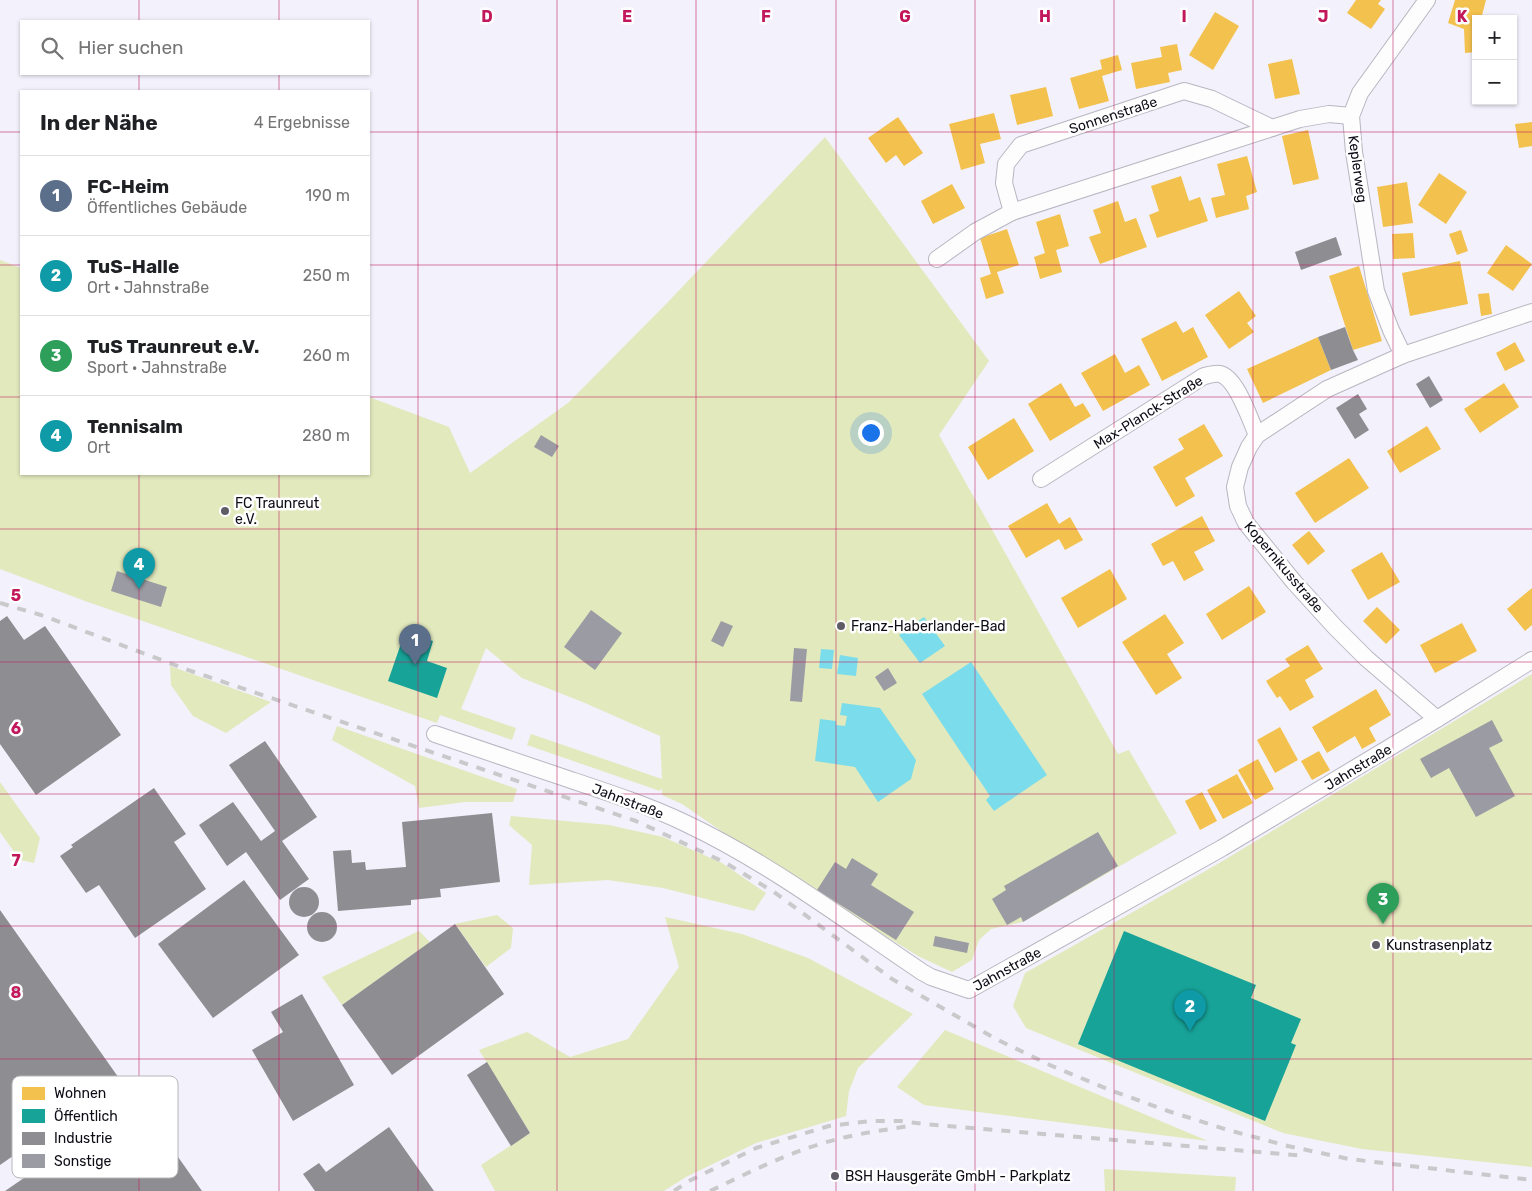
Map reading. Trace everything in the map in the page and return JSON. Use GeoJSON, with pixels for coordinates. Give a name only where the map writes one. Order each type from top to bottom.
{"type":"FeatureCollection","features":[{"type":"Feature","properties":{"kind":"street","name":"Keplerweg"},"geometry":{"type":"LineString","coordinates":[[1403,355],[1376,291],[1354,152],[1351,116],[1360,93],[1426,0]]}},
{"type":"Feature","properties":{"kind":"street","name":"Sonnenstraße"},"geometry":{"type":"LineString","coordinates":[[1012,212],[1004,183],[1006,164],[1021,145],[1184,91],[1212,99],[1272,128]]}},
{"type":"Feature","properties":{"kind":"street"},"geometry":{"type":"LineString","coordinates":[[937,259],[975,232],[1012,212],[1300,119],[1329,114],[1351,116]]}},
{"type":"Feature","properties":{"kind":"street","name":"Kopernikusstraße"},"geometry":{"type":"LineString","coordinates":[[1437,719],[1366,658],[1294,582],[1246,523],[1238,506],[1235,487],[1240,467],[1257,435],[1327,389],[1403,355],[1532,312]]}},
{"type":"Feature","properties":{"kind":"street","name":"Max-Planck-Straße"},"geometry":{"type":"LineString","coordinates":[[1041,479],[1204,376],[1220,374],[1229,380],[1236,388],[1257,435]]}},
{"type":"Feature","properties":{"kind":"street","name":"Jahnstraße"},"geometry":{"type":"LineString","coordinates":[[435,734],[655,810],[684,823],[718,840],[782,878],[922,972],[969,990],[1222,848],[1532,660]]}},
{"type":"Feature","properties":{"kind":"green space","name":"Franz-Haberlander-Bad"},"geometry":{"type":"Polygon","coordinates":[[[825,137],[989,361],[939,435],[1118,754],[1129,750],[1177,833],[1023,922],[991,929],[979,940],[972,960],[952,972],[918,956],[769,864],[682,804],[662,795],[662,788],[660,791],[527,745],[531,734],[662,779],[660,736],[522,678],[486,648],[461,709],[516,728],[512,740],[440,715],[437,723],[85,601],[0,569],[0,260],[20,268],[20,475],[370,475],[370,397],[449,427],[470,473],[568,403],[667,303],[825,137]]]}},
{"type":"Feature","properties":{"kind":"green space"},"geometry":{"type":"Polygon","coordinates":[[[170,666],[271,702],[226,733],[193,716],[171,685],[170,666]]]}},
{"type":"Feature","properties":{"kind":"green space"},"geometry":{"type":"Polygon","coordinates":[[[1532,674],[1532,1167],[1362,1149],[1283,1133],[1026,1028],[1013,1006],[1025,973],[1216,865],[1532,674]]]}},
{"type":"Feature","properties":{"kind":"green space"},"geometry":{"type":"Polygon","coordinates":[[[337,726],[517,789],[513,802],[465,802],[419,808],[415,786],[332,740],[337,726]]]}},
{"type":"Feature","properties":{"kind":"green space"},"geometry":{"type":"Polygon","coordinates":[[[0,782],[40,838],[34,863],[20,860],[0,832],[0,782]]]}},
{"type":"Feature","properties":{"kind":"green space"},"geometry":{"type":"Polygon","coordinates":[[[511,816],[609,825],[663,837],[722,863],[766,893],[754,911],[663,888],[608,880],[529,885],[532,845],[509,825],[511,816]]]}},
{"type":"Feature","properties":{"kind":"green space"},"geometry":{"type":"Polygon","coordinates":[[[497,915],[513,928],[511,948],[486,967],[455,924],[497,915]]]}},
{"type":"Feature","properties":{"kind":"green space"},"geometry":{"type":"Polygon","coordinates":[[[665,917],[742,934],[808,958],[913,1014],[858,1068],[849,1091],[846,1116],[756,1143],[686,1177],[664,1191],[495,1191],[481,1165],[530,1133],[479,1050],[527,1032],[570,1057],[628,1039],[679,967],[665,917]]]}},
{"type":"Feature","properties":{"kind":"green space"},"geometry":{"type":"Polygon","coordinates":[[[419,931],[430,942],[342,1005],[322,977],[419,931]]]}},
{"type":"Feature","properties":{"kind":"green space"},"geometry":{"type":"Polygon","coordinates":[[[945,1030],[1208,1141],[924,1105],[897,1087],[945,1030]]]}},
{"type":"Feature","properties":{"kind":"green space"},"geometry":{"type":"Polygon","coordinates":[[[1104,1169],[1236,1177],[1235,1191],[1105,1191],[1104,1169]]]}},
{"type":"Feature","properties":{"kind":"water"},"geometry":{"type":"Polygon","coordinates":[[[924,617],[945,646],[920,663],[899,635],[924,617]]]}},
{"type":"Feature","properties":{"kind":"water"},"geometry":{"type":"Polygon","coordinates":[[[821,649],[834,650],[832,669],[819,668],[821,649]]]}},
{"type":"Feature","properties":{"kind":"water"},"geometry":{"type":"Polygon","coordinates":[[[840,655],[858,658],[856,676],[837,674],[840,655]]]}},
{"type":"Feature","properties":{"kind":"water"},"geometry":{"type":"Polygon","coordinates":[[[971,662],[1047,775],[994,811],[986,800],[990,796],[922,694],[971,662]]]}},
{"type":"Feature","properties":{"kind":"water"},"geometry":{"type":"Polygon","coordinates":[[[842,703],[880,708],[916,760],[911,779],[878,802],[855,767],[815,761],[820,719],[836,721],[836,725],[845,726],[847,716],[840,715],[842,703]]]}},
{"type":"Feature","properties":{"kind":"building: Wohnen"},"geometry":{"type":"Polygon","coordinates":[[[1356,0],[1381,0],[1378,4],[1385,9],[1371,29],[1347,13],[1356,0]]]}},
{"type":"Feature","properties":{"kind":"building: Wohnen"},"geometry":{"type":"Polygon","coordinates":[[[1455,0],[1486,0],[1482,15],[1472,15],[1472,52],[1465,53],[1464,29],[1448,23],[1455,0]]]}},
{"type":"Feature","properties":{"kind":"building: Wohnen"},"geometry":{"type":"Polygon","coordinates":[[[1215,12],[1239,26],[1213,70],[1189,55],[1215,12]]]}},
{"type":"Feature","properties":{"kind":"building: Wohnen"},"geometry":{"type":"Polygon","coordinates":[[[1177,44],[1182,70],[1168,73],[1170,82],[1136,89],[1131,63],[1162,57],[1160,47],[1177,44]]]}},
{"type":"Feature","properties":{"kind":"building: Wohnen"},"geometry":{"type":"Polygon","coordinates":[[[1118,55],[1122,70],[1102,76],[1109,101],[1079,109],[1070,78],[1102,69],[1100,60],[1118,55]]]}},
{"type":"Feature","properties":{"kind":"building: Wohnen"},"geometry":{"type":"Polygon","coordinates":[[[1292,59],[1300,94],[1275,99],[1268,64],[1292,59]]]}},
{"type":"Feature","properties":{"kind":"building: Wohnen"},"geometry":{"type":"Polygon","coordinates":[[[1046,87],[1053,116],[1017,125],[1010,95],[1046,87]]]}},
{"type":"Feature","properties":{"kind":"building: Wohnen"},"geometry":{"type":"Polygon","coordinates":[[[994,113],[1001,139],[980,144],[985,163],[961,170],[949,124],[994,113]]]}},
{"type":"Feature","properties":{"kind":"building: Wohnen"},"geometry":{"type":"Polygon","coordinates":[[[898,117],[923,153],[904,166],[896,155],[886,163],[868,138],[898,117]]]}},
{"type":"Feature","properties":{"kind":"building: Wohnen"},"geometry":{"type":"Polygon","coordinates":[[[1532,122],[1532,146],[1519,148],[1515,124],[1532,122]]]}},
{"type":"Feature","properties":{"kind":"building: Wohnen"},"geometry":{"type":"Polygon","coordinates":[[[1308,130],[1319,179],[1293,185],[1282,136],[1308,130]]]}},
{"type":"Feature","properties":{"kind":"building: Wohnen"},"geometry":{"type":"Polygon","coordinates":[[[1247,156],[1257,192],[1246,196],[1249,209],[1216,218],[1211,198],[1225,195],[1217,164],[1247,156]]]}},
{"type":"Feature","properties":{"kind":"building: Wohnen"},"geometry":{"type":"Polygon","coordinates":[[[1439,173],[1467,192],[1446,224],[1418,205],[1439,173]]]}},
{"type":"Feature","properties":{"kind":"building: Wohnen"},"geometry":{"type":"Polygon","coordinates":[[[1181,176],[1189,201],[1200,197],[1208,221],[1157,238],[1149,215],[1159,211],[1151,186],[1181,176]]]}},
{"type":"Feature","properties":{"kind":"building: Wohnen"},"geometry":{"type":"Polygon","coordinates":[[[1407,182],[1413,223],[1383,227],[1377,187],[1407,182]]]}},
{"type":"Feature","properties":{"kind":"building: Wohnen"},"geometry":{"type":"Polygon","coordinates":[[[952,184],[965,208],[933,224],[921,201],[952,184]]]}},
{"type":"Feature","properties":{"kind":"building: Wohnen"},"geometry":{"type":"Polygon","coordinates":[[[1118,201],[1125,222],[1136,218],[1147,247],[1100,264],[1089,237],[1101,233],[1093,210],[1118,201]]]}},
{"type":"Feature","properties":{"kind":"building: Wohnen"},"geometry":{"type":"Polygon","coordinates":[[[1060,214],[1069,246],[1056,250],[1062,272],[1040,279],[1034,257],[1045,253],[1036,222],[1060,214]]]}},
{"type":"Feature","properties":{"kind":"building: Wohnen"},"geometry":{"type":"Polygon","coordinates":[[[1007,229],[1019,265],[997,272],[1004,293],[986,299],[980,278],[991,274],[980,238],[1007,229]]]}},
{"type":"Feature","properties":{"kind":"building: Wohnen"},"geometry":{"type":"Polygon","coordinates":[[[1461,230],[1468,251],[1457,255],[1449,234],[1461,230]]]}},
{"type":"Feature","properties":{"kind":"building: Wohnen"},"geometry":{"type":"Polygon","coordinates":[[[1413,233],[1415,258],[1393,259],[1392,234],[1413,233]]]}},
{"type":"Feature","properties":{"kind":"building: Wohnen"},"geometry":{"type":"Polygon","coordinates":[[[1506,245],[1532,264],[1513,291],[1487,273],[1506,245]]]}},
{"type":"Feature","properties":{"kind":"building: Wohnen"},"geometry":{"type":"Polygon","coordinates":[[[1460,261],[1468,304],[1410,316],[1402,273],[1460,261]]]}},
{"type":"Feature","properties":{"kind":"building: Wohnen"},"geometry":{"type":"Polygon","coordinates":[[[1359,266],[1382,341],[1353,350],[1329,276],[1359,266]]]}},
{"type":"Feature","properties":{"kind":"building: Wohnen"},"geometry":{"type":"Polygon","coordinates":[[[1239,291],[1256,316],[1247,323],[1254,332],[1229,349],[1205,315],[1239,291]]]}},
{"type":"Feature","properties":{"kind":"building: Wohnen"},"geometry":{"type":"Polygon","coordinates":[[[1489,293],[1492,314],[1481,316],[1478,294],[1489,293]]]}},
{"type":"Feature","properties":{"kind":"building: Wohnen"},"geometry":{"type":"Polygon","coordinates":[[[1176,321],[1183,333],[1193,327],[1208,357],[1162,381],[1141,339],[1176,321]]]}},
{"type":"Feature","properties":{"kind":"building: Wohnen"},"geometry":{"type":"Polygon","coordinates":[[[1318,337],[1331,370],[1263,403],[1247,369],[1318,337]]]}},
{"type":"Feature","properties":{"kind":"building: Wohnen"},"geometry":{"type":"Polygon","coordinates":[[[1515,342],[1525,361],[1505,371],[1496,353],[1515,342]]]}},
{"type":"Feature","properties":{"kind":"building: Wohnen"},"geometry":{"type":"Polygon","coordinates":[[[1115,354],[1125,373],[1139,365],[1150,385],[1103,411],[1081,373],[1115,354]]]}},
{"type":"Feature","properties":{"kind":"building: Wohnen"},"geometry":{"type":"Polygon","coordinates":[[[1061,383],[1075,407],[1083,403],[1091,416],[1050,441],[1028,404],[1061,383]]]}},
{"type":"Feature","properties":{"kind":"building: Wohnen"},"geometry":{"type":"Polygon","coordinates":[[[1504,383],[1519,407],[1480,433],[1464,409],[1504,383]]]}},
{"type":"Feature","properties":{"kind":"building: Wohnen"},"geometry":{"type":"Polygon","coordinates":[[[1014,418],[1034,451],[988,480],[968,447],[1014,418]]]}},
{"type":"Feature","properties":{"kind":"building: Wohnen"},"geometry":{"type":"Polygon","coordinates":[[[1204,424],[1223,456],[1185,478],[1195,496],[1176,507],[1153,467],[1184,449],[1178,439],[1204,424]]]}},
{"type":"Feature","properties":{"kind":"building: Wohnen"},"geometry":{"type":"Polygon","coordinates":[[[1427,426],[1441,449],[1400,473],[1387,451],[1427,426]]]}},
{"type":"Feature","properties":{"kind":"building: Wohnen"},"geometry":{"type":"Polygon","coordinates":[[[1349,458],[1369,488],[1315,523],[1295,493],[1349,458]]]}},
{"type":"Feature","properties":{"kind":"building: Wohnen"},"geometry":{"type":"Polygon","coordinates":[[[1047,503],[1059,524],[1070,517],[1083,540],[1065,550],[1059,539],[1026,558],[1008,526],[1047,503]]]}},
{"type":"Feature","properties":{"kind":"building: Wohnen"},"geometry":{"type":"Polygon","coordinates":[[[1202,516],[1215,541],[1194,552],[1204,570],[1184,581],[1173,561],[1163,566],[1151,544],[1202,516]]]}},
{"type":"Feature","properties":{"kind":"building: Wohnen"},"geometry":{"type":"Polygon","coordinates":[[[1309,531],[1325,551],[1308,565],[1292,545],[1309,531]]]}},
{"type":"Feature","properties":{"kind":"building: Wohnen"},"geometry":{"type":"Polygon","coordinates":[[[1382,552],[1400,582],[1368,600],[1351,570],[1382,552]]]}},
{"type":"Feature","properties":{"kind":"building: Wohnen"},"geometry":{"type":"Polygon","coordinates":[[[1110,569],[1127,599],[1078,628],[1061,598],[1110,569]]]}},
{"type":"Feature","properties":{"kind":"building: Wohnen"},"geometry":{"type":"Polygon","coordinates":[[[1249,586],[1266,612],[1222,640],[1206,614],[1249,586]]]}},
{"type":"Feature","properties":{"kind":"building: Wohnen"},"geometry":{"type":"Polygon","coordinates":[[[1532,588],[1532,625],[1525,631],[1507,609],[1532,588]]]}},
{"type":"Feature","properties":{"kind":"building: Wohnen"},"geometry":{"type":"Polygon","coordinates":[[[1377,607],[1400,630],[1386,644],[1363,621],[1377,607]]]}},
{"type":"Feature","properties":{"kind":"building: Wohnen"},"geometry":{"type":"Polygon","coordinates":[[[1165,614],[1184,643],[1167,654],[1182,678],[1156,695],[1122,642],[1165,614]]]}},
{"type":"Feature","properties":{"kind":"building: Wohnen"},"geometry":{"type":"Polygon","coordinates":[[[1462,623],[1477,651],[1435,673],[1420,645],[1462,623]]]}},
{"type":"Feature","properties":{"kind":"building: Wohnen"},"geometry":{"type":"Polygon","coordinates":[[[1308,645],[1323,669],[1305,680],[1314,697],[1290,711],[1280,696],[1277,698],[1266,681],[1290,666],[1285,659],[1308,645]]]}},
{"type":"Feature","properties":{"kind":"building: Wohnen"},"geometry":{"type":"Polygon","coordinates":[[[1376,689],[1391,715],[1369,728],[1376,741],[1362,749],[1355,736],[1327,753],[1312,727],[1376,689]]]}},
{"type":"Feature","properties":{"kind":"building: Wohnen"},"geometry":{"type":"Polygon","coordinates":[[[1280,727],[1298,760],[1275,773],[1257,740],[1280,727]]]}},
{"type":"Feature","properties":{"kind":"building: Wohnen"},"geometry":{"type":"Polygon","coordinates":[[[1319,751],[1330,770],[1312,780],[1301,761],[1319,751]]]}},
{"type":"Feature","properties":{"kind":"building: Wohnen"},"geometry":{"type":"Polygon","coordinates":[[[1258,759],[1274,789],[1255,800],[1238,770],[1258,759]]]}},
{"type":"Feature","properties":{"kind":"building: Wohnen"},"geometry":{"type":"Polygon","coordinates":[[[1237,774],[1253,803],[1223,819],[1207,790],[1237,774]]]}},
{"type":"Feature","properties":{"kind":"building: Wohnen"},"geometry":{"type":"Polygon","coordinates":[[[1202,792],[1217,821],[1200,830],[1185,801],[1202,792]]]}},
{"type":"Feature","properties":{"kind":"building: Öffentlich"},"geometry":{"type":"Polygon","coordinates":[[[405,632],[433,641],[427,661],[447,668],[437,698],[388,681],[405,632]]]}},
{"type":"Feature","properties":{"kind":"building: Öffentlich"},"geometry":{"type":"Polygon","coordinates":[[[1124,931],[1256,985],[1251,998],[1301,1019],[1291,1043],[1296,1045],[1265,1121],[1078,1044],[1124,931]]]}},
{"type":"Feature","properties":{"kind":"building: Industrie"},"geometry":{"type":"Polygon","coordinates":[[[1336,237],[1342,255],[1301,270],[1295,252],[1336,237]]]}},
{"type":"Feature","properties":{"kind":"building: Industrie"},"geometry":{"type":"Polygon","coordinates":[[[1345,327],[1358,360],[1331,370],[1318,337],[1345,327]]]}},
{"type":"Feature","properties":{"kind":"building: Industrie"},"geometry":{"type":"Polygon","coordinates":[[[1429,376],[1443,400],[1430,408],[1416,384],[1429,376]]]}},
{"type":"Feature","properties":{"kind":"building: Industrie"},"geometry":{"type":"Polygon","coordinates":[[[1358,394],[1367,409],[1359,414],[1369,430],[1355,439],[1336,408],[1358,394]]]}},
{"type":"Feature","properties":{"kind":"building: Industrie"},"geometry":{"type":"Polygon","coordinates":[[[7,616],[24,640],[45,626],[121,735],[36,795],[0,744],[0,621],[7,616]]]}},
{"type":"Feature","properties":{"kind":"building: Industrie"},"geometry":{"type":"Polygon","coordinates":[[[265,741],[317,817],[282,841],[309,879],[280,900],[246,852],[227,866],[199,825],[233,802],[261,841],[275,831],[229,765],[265,741]]]}},
{"type":"Feature","properties":{"kind":"building: Industrie"},"geometry":{"type":"Polygon","coordinates":[[[154,788],[186,834],[174,842],[206,889],[135,938],[99,885],[86,893],[60,856],[73,847],[71,845],[154,788]]]}},
{"type":"Feature","properties":{"kind":"building: Industrie"},"geometry":{"type":"Polygon","coordinates":[[[492,813],[500,882],[440,889],[441,897],[411,900],[411,905],[338,911],[333,851],[351,850],[352,863],[365,862],[366,870],[406,867],[402,822],[492,813]]]}},
{"type":"Feature","properties":{"kind":"building: Industrie"},"geometry":{"type":"Polygon","coordinates":[[[244,880],[299,955],[213,1018],[158,944],[244,880]]]}},
{"type":"Feature","properties":{"kind":"building: Industrie"},"geometry":{"type":"Polygon","coordinates":[[[304,887],[315,891],[319,902],[315,913],[304,917],[293,913],[289,902],[293,891],[304,887]]]}},
{"type":"Feature","properties":{"kind":"building: Industrie"},"geometry":{"type":"Polygon","coordinates":[[[0,910],[117,1076],[12,1076],[12,1157],[0,1165],[0,910]]]}},
{"type":"Feature","properties":{"kind":"building: Industrie"},"geometry":{"type":"Polygon","coordinates":[[[322,912],[333,916],[337,927],[333,938],[322,942],[311,938],[307,927],[311,916],[322,912]]]}},
{"type":"Feature","properties":{"kind":"building: Industrie"},"geometry":{"type":"Polygon","coordinates":[[[455,924],[504,994],[392,1075],[342,1005],[455,924]]]}},
{"type":"Feature","properties":{"kind":"building: Industrie"},"geometry":{"type":"Polygon","coordinates":[[[302,994],[354,1085],[293,1121],[252,1050],[283,1032],[271,1012],[302,994]]]}},
{"type":"Feature","properties":{"kind":"building: Industrie"},"geometry":{"type":"Polygon","coordinates":[[[487,1062],[530,1133],[511,1146],[467,1075],[487,1062]]]}},
{"type":"Feature","properties":{"kind":"building: Industrie"},"geometry":{"type":"Polygon","coordinates":[[[389,1127],[434,1191],[315,1191],[303,1174],[319,1163],[326,1172],[389,1127]]]}},
{"type":"Feature","properties":{"kind":"building: Industrie"},"geometry":{"type":"Polygon","coordinates":[[[178,1157],[202,1191],[5,1191],[24,1178],[178,1178],[178,1157]]]}},
{"type":"Feature","properties":{"kind":"building: Sonstige"},"geometry":{"type":"Polygon","coordinates":[[[541,435],[559,446],[552,457],[534,447],[541,435]]]}},
{"type":"Feature","properties":{"kind":"building: Sonstige"},"geometry":{"type":"Polygon","coordinates":[[[117,571],[167,587],[161,607],[111,591],[117,571]]]}},
{"type":"Feature","properties":{"kind":"building: Sonstige"},"geometry":{"type":"Polygon","coordinates":[[[591,610],[622,633],[595,670],[564,647],[591,610]]]}},
{"type":"Feature","properties":{"kind":"building: Sonstige"},"geometry":{"type":"Polygon","coordinates":[[[721,621],[733,626],[723,647],[711,641],[721,621]]]}},
{"type":"Feature","properties":{"kind":"building: Sonstige"},"geometry":{"type":"Polygon","coordinates":[[[794,648],[807,649],[802,702],[790,701],[794,648]]]}},
{"type":"Feature","properties":{"kind":"building: Sonstige"},"geometry":{"type":"Polygon","coordinates":[[[888,668],[897,683],[884,691],[875,677],[888,668]]]}},
{"type":"Feature","properties":{"kind":"building: Sonstige"},"geometry":{"type":"Polygon","coordinates":[[[1492,720],[1503,741],[1489,748],[1515,796],[1476,817],[1449,768],[1431,778],[1420,759],[1492,720]]]}},
{"type":"Feature","properties":{"kind":"building: Sonstige"},"geometry":{"type":"Polygon","coordinates":[[[1098,832],[1118,866],[1023,922],[1021,917],[1007,925],[992,899],[1006,890],[1004,886],[1098,832]]]}},
{"type":"Feature","properties":{"kind":"building: Sonstige"},"geometry":{"type":"Polygon","coordinates":[[[852,858],[878,874],[871,885],[914,912],[896,940],[817,890],[835,862],[846,869],[852,858]]]}},
{"type":"Feature","properties":{"kind":"building: Sonstige"},"geometry":{"type":"Polygon","coordinates":[[[935,936],[969,943],[967,953],[933,946],[935,936]]]}},
{"type":"Feature","properties":{"kind":"railway"},"geometry":{"type":"LineString","coordinates":[[0,603],[41,615],[191,671],[636,821],[724,862],[774,892],[892,979],[996,1039],[1052,1066],[1110,1090],[1228,1130],[1288,1146],[1349,1159],[1532,1180]]}},
{"type":"Feature","properties":{"kind":"railway"},"geometry":{"type":"LineString","coordinates":[[674,1191],[689,1181],[756,1148],[829,1126],[870,1121],[900,1121],[1306,1156]]}},
{"type":"Feature","properties":{"kind":"railway"},"geometry":{"type":"LineString","coordinates":[[710,1191],[805,1149],[855,1135],[909,1126]]}},
{"type":"Feature","properties":{"kind":"place","name":"FC Traunreut e.V."},"geometry":{"type":"Point","coordinates":[225,511]}},
{"type":"Feature","properties":{"kind":"place","name":"Tennisalm"},"geometry":{"type":"Point","coordinates":[139,589]}},
{"type":"Feature","properties":{"kind":"place","name":"Franz-Haberlander-Bad"},"geometry":{"type":"Point","coordinates":[841,626]}},
{"type":"Feature","properties":{"kind":"place","name":"FC-Heim"},"geometry":{"type":"Point","coordinates":[415,665]}},
{"type":"Feature","properties":{"kind":"place","name":"TuS Traunreut e.V."},"geometry":{"type":"Point","coordinates":[1383,924]}},
{"type":"Feature","properties":{"kind":"place","name":"Kunstrasenplatz"},"geometry":{"type":"Point","coordinates":[1376,945]}},
{"type":"Feature","properties":{"kind":"place","name":"TuS-Halle"},"geometry":{"type":"Point","coordinates":[1190,1031]}},
{"type":"Feature","properties":{"kind":"place","name":"BSH Hausgeräte GmbH - Parkplatz"},"geometry":{"type":"Point","coordinates":[835,1176]}}]}
